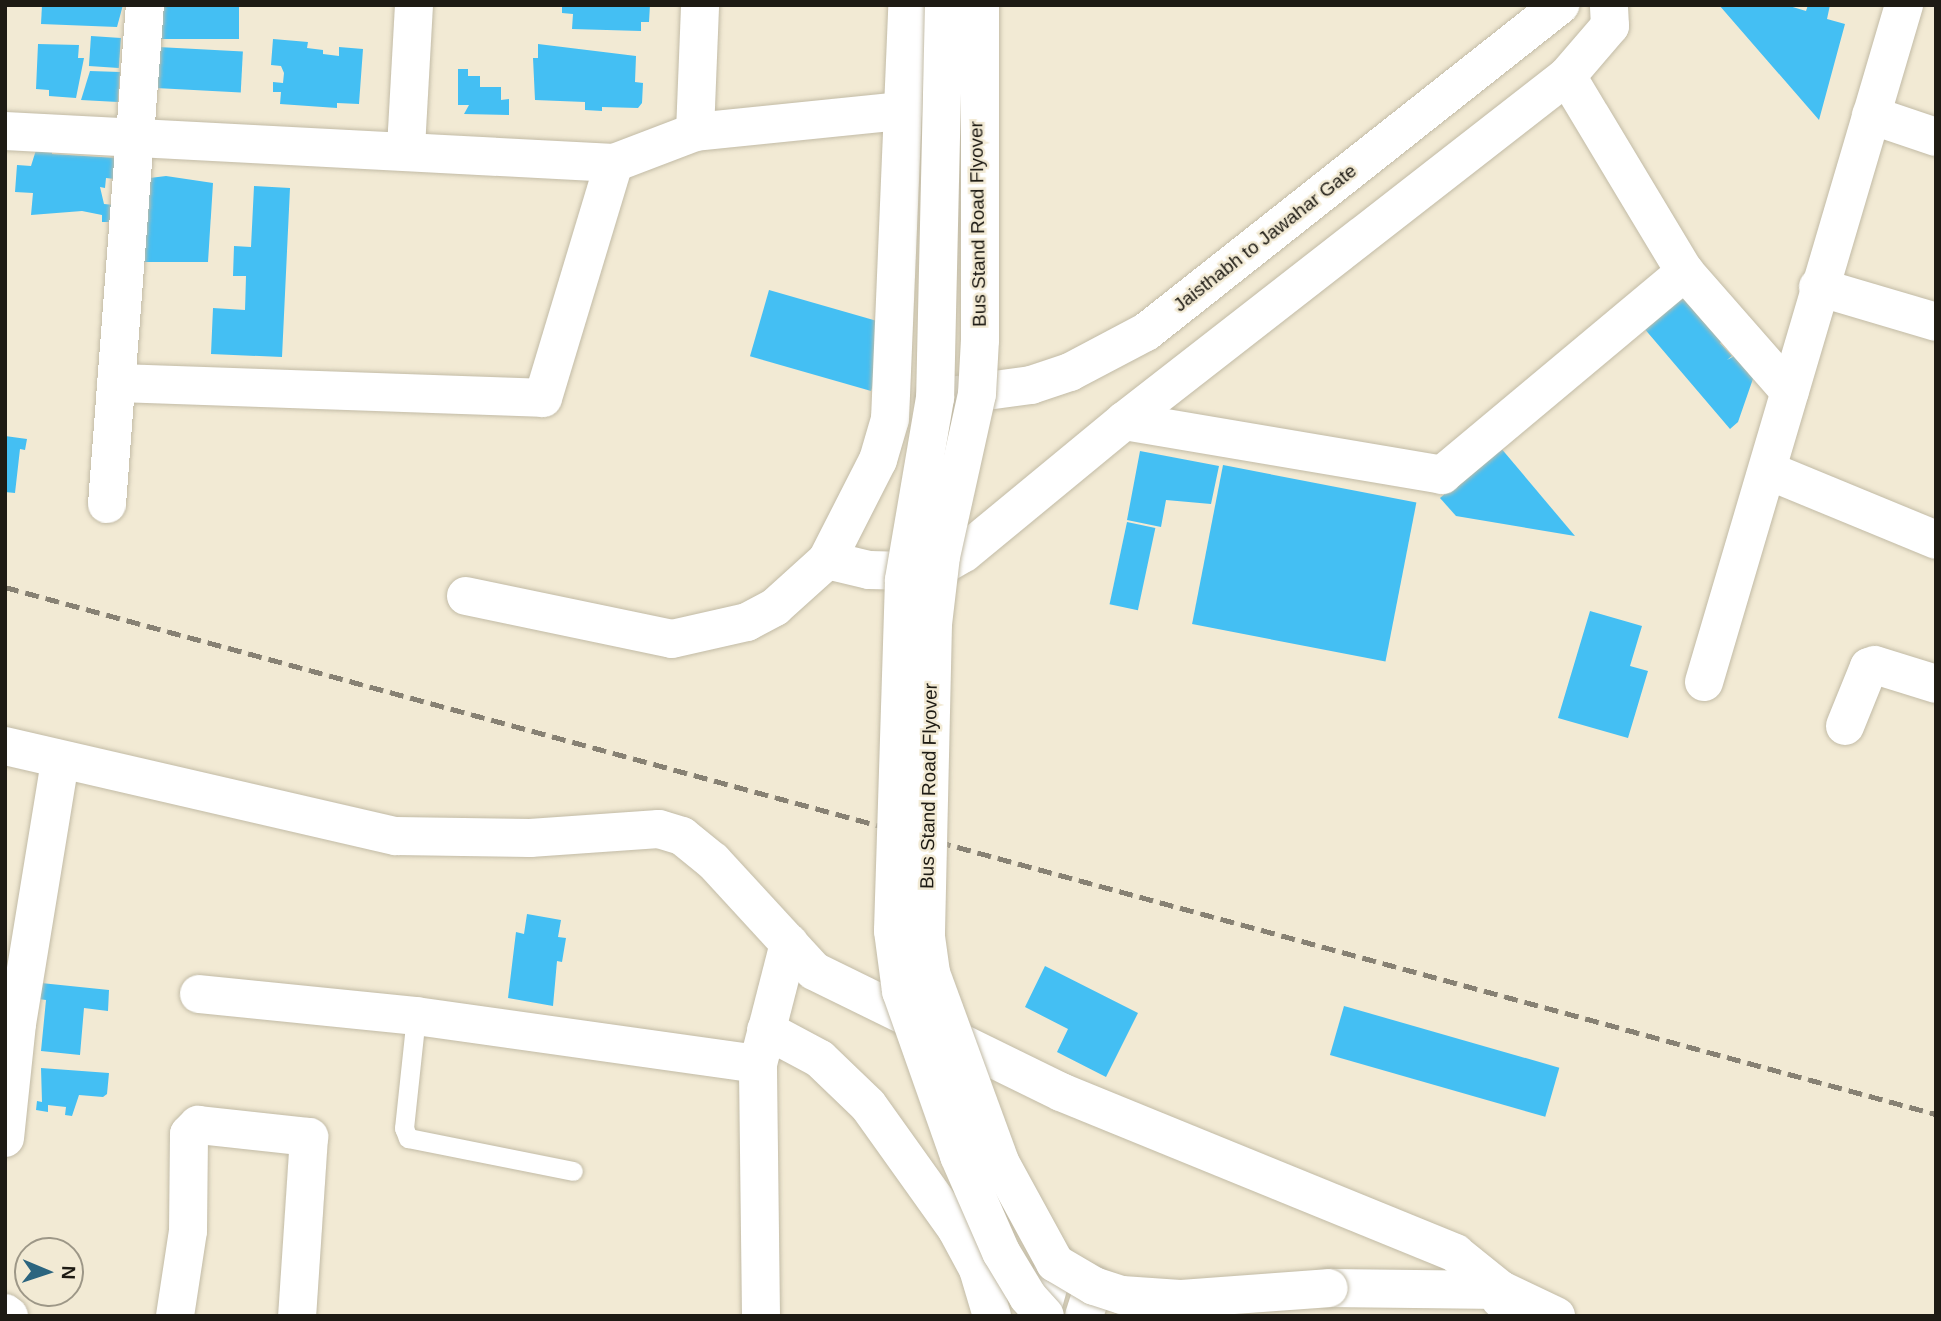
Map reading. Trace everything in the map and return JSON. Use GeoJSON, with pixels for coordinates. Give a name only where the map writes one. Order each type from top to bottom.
{"type":"FeatureCollection","features":[{"type":"Feature","properties":{"kind":"street"},"geometry":{"type":"LineString","coordinates":[[107,504],[145,5]]}},
{"type":"Feature","properties":{"kind":"street"},"geometry":{"type":"LineString","coordinates":[[406,148],[414,5]]}},
{"type":"Feature","properties":{"kind":"street"},"geometry":{"type":"LineString","coordinates":[[695,132],[700,5]]}},
{"type":"Feature","properties":{"kind":"street"},"geometry":{"type":"LineString","coordinates":[[466,596],[671,639],[747,622],[775,607],[827,560],[878,460],[891,419],[907,5]]}},
{"type":"Feature","properties":{"kind":"street","name":"Bus Stand Road Flyover"},"geometry":{"type":"LineString","coordinates":[[944,5],[935,398],[904,580],[893,931],[901,991],[959,1156],[1001,1252],[1042,1315]]}},
{"type":"Feature","properties":{"kind":"street","name":"Bus Stand Road Flyover"},"geometry":{"type":"LineString","coordinates":[[980,5],[977,394],[941,556],[933,624],[926,937],[931,974],[951,1035],[1000,1161],[1055,1263]]}},
{"type":"Feature","properties":{"kind":"street"},"geometry":{"type":"LineString","coordinates":[[827,560],[869,570],[910,571],[943,565],[1000,527],[1124,421],[1567,76],[1610,26],[1609,5]]}},
{"type":"Feature","properties":{"kind":"street"},"geometry":{"type":"LineString","coordinates":[[1704,682],[1769,471],[1818,287],[1904,5]]}},
{"type":"Feature","properties":{"kind":"street","name":"Jaisthabh to Jawahar Gate"},"geometry":{"type":"LineString","coordinates":[[935,398],[1031,385],[1070,372],[1146,332],[1558,7]]}},
{"type":"Feature","properties":{"kind":"street"},"geometry":{"type":"LineString","coordinates":[[1567,76],[1685,272],[1790,392]]}},
{"type":"Feature","properties":{"kind":"street"},"geometry":{"type":"LineString","coordinates":[[5,131],[406,148],[614,163],[695,132],[903,111]]}},
{"type":"Feature","properties":{"kind":"street"},"geometry":{"type":"LineString","coordinates":[[1871,115],[1936,137]]}},
{"type":"Feature","properties":{"kind":"street"},"geometry":{"type":"LineString","coordinates":[[116,383],[543,398],[614,163]]}},
{"type":"Feature","properties":{"kind":"street"},"geometry":{"type":"LineString","coordinates":[[1124,421],[1442,475],[1685,272]]}},
{"type":"Feature","properties":{"kind":"street"},"geometry":{"type":"LineString","coordinates":[[1818,287],[1936,322]]}},
{"type":"Feature","properties":{"kind":"street"},"geometry":{"type":"LineString","coordinates":[[1769,471],[1936,540]]}},
{"type":"Feature","properties":{"kind":"street"},"geometry":{"type":"LineString","coordinates":[[1845,726],[1869,667],[1875,665],[1936,684]]}},
{"type":"Feature","properties":{"kind":"street"},"geometry":{"type":"LineString","coordinates":[[5,746],[396,836],[530,838],[659,830],[682,836],[713,862],[814,971],[1453,1286],[1500,1303],[1556,1316]]}},
{"type":"Feature","properties":{"kind":"street"},"geometry":{"type":"LineString","coordinates":[[5,1138],[17,1024],[60,760]]}},
{"type":"Feature","properties":{"kind":"street"},"geometry":{"type":"LineString","coordinates":[[761,1316],[762,1047],[789,943]]}},
{"type":"Feature","properties":{"kind":"street"},"geometry":{"type":"LineString","coordinates":[[199,994],[762,1047],[820,1059],[868,1105],[957,1230],[978,1269],[992,1316]]}},
{"type":"Feature","properties":{"kind":"street"},"geometry":{"type":"LineString","coordinates":[[174,1316],[188,1231],[189,1134],[198,1125],[309,1137],[297,1316]]}},
{"type":"Feature","properties":{"kind":"street"},"geometry":{"type":"LineString","coordinates":[[1055,1263],[1089,1301],[1122,1295],[1180,1299],[1329,1288],[1453,1286]]}},
{"type":"Feature","properties":{"kind":"street"},"geometry":{"type":"LineString","coordinates":[[1042,1315],[1055,1263]]}},
{"type":"Feature","properties":{"kind":"lane"},"geometry":{"type":"LineString","coordinates":[[416,1016],[404,1128],[408,1138],[573,1171]]}},
{"type":"Feature","properties":{"kind":"building"},"geometry":{"type":"Polygon","coordinates":[[[42,5],[123,5],[117,27],[41,24],[42,5]]]}},
{"type":"Feature","properties":{"kind":"building"},"geometry":{"type":"Polygon","coordinates":[[[160,5],[239,5],[239,39],[160,39],[160,5]]]}},
{"type":"Feature","properties":{"kind":"building"},"geometry":{"type":"Polygon","coordinates":[[[562,5],[650,5],[649,22],[641,22],[641,31],[572,29],[573,14],[562,13],[562,5]]]}},
{"type":"Feature","properties":{"kind":"building"},"geometry":{"type":"Polygon","coordinates":[[[1719,5],[1786,5],[1806,11],[1808,5],[1830,5],[1827,19],[1845,24],[1819,120],[1719,5]]]}},
{"type":"Feature","properties":{"kind":"building"},"geometry":{"type":"Polygon","coordinates":[[[91,36],[121,38],[119,68],[89,66],[91,36]]]}},
{"type":"Feature","properties":{"kind":"building"},"geometry":{"type":"Polygon","coordinates":[[[273,39],[308,42],[307,48],[339,56],[339,47],[363,49],[359,104],[337,103],[337,108],[280,104],[281,92],[273,92],[273,82],[283,83],[284,73],[281,66],[271,65],[273,39]]]}},
{"type":"Feature","properties":{"kind":"building"},"geometry":{"type":"Polygon","coordinates":[[[38,44],[79,45],[78,58],[84,58],[76,98],[49,96],[49,90],[36,89],[38,44]]]}},
{"type":"Feature","properties":{"kind":"building"},"geometry":{"type":"Polygon","coordinates":[[[538,44],[636,56],[635,82],[643,83],[642,103],[638,108],[602,107],[602,111],[585,110],[585,102],[535,100],[533,58],[538,58],[538,44]]]}},
{"type":"Feature","properties":{"kind":"building"},"geometry":{"type":"Polygon","coordinates":[[[158,47],[243,51],[241,92],[156,88],[158,47]]]}},
{"type":"Feature","properties":{"kind":"building"},"geometry":{"type":"Polygon","coordinates":[[[458,69],[468,69],[468,76],[480,76],[480,87],[501,87],[501,100],[509,99],[509,115],[464,114],[469,105],[458,105],[458,69]]]}},
{"type":"Feature","properties":{"kind":"building"},"geometry":{"type":"Polygon","coordinates":[[[90,71],[120,72],[118,102],[81,100],[90,71]]]}},
{"type":"Feature","properties":{"kind":"building"},"geometry":{"type":"Polygon","coordinates":[[[52,147],[52,154],[117,158],[115,179],[106,178],[105,188],[100,187],[104,204],[114,205],[113,222],[102,222],[102,215],[82,211],[31,215],[33,193],[15,192],[17,165],[31,166],[36,150],[52,147]]]}},
{"type":"Feature","properties":{"kind":"building"},"geometry":{"type":"Polygon","coordinates":[[[166,176],[213,183],[208,262],[144,262],[150,178],[166,176]]]}},
{"type":"Feature","properties":{"kind":"building"},"geometry":{"type":"Polygon","coordinates":[[[254,186],[290,188],[282,357],[211,354],[213,308],[245,310],[246,276],[233,276],[234,246],[251,247],[254,186]]]}},
{"type":"Feature","properties":{"kind":"building"},"geometry":{"type":"Polygon","coordinates":[[[769,290],[890,325],[871,391],[750,356],[769,290]]]}},
{"type":"Feature","properties":{"kind":"building"},"geometry":{"type":"Polygon","coordinates":[[[1683,292],[1725,339],[1720,343],[1732,356],[1727,360],[1738,354],[1755,373],[1738,422],[1730,429],[1643,327],[1683,292]]]}},
{"type":"Feature","properties":{"kind":"building"},"geometry":{"type":"Polygon","coordinates":[[[5,436],[27,439],[25,450],[20,449],[15,493],[5,492],[5,436]]]}},
{"type":"Feature","properties":{"kind":"building"},"geometry":{"type":"Polygon","coordinates":[[[1500,447],[1575,536],[1456,516],[1440,498],[1500,447]]]}},
{"type":"Feature","properties":{"kind":"building"},"geometry":{"type":"Polygon","coordinates":[[[1140,451],[1219,466],[1211,504],[1166,500],[1161,527],[1127,520],[1140,451]]]}},
{"type":"Feature","properties":{"kind":"building"},"geometry":{"type":"Polygon","coordinates":[[[1223,465],[1416,503],[1385,662],[1192,624],[1223,465]]]}},
{"type":"Feature","properties":{"kind":"building"},"geometry":{"type":"Polygon","coordinates":[[[1127,522],[1155,528],[1138,610],[1110,604],[1127,522]]]}},
{"type":"Feature","properties":{"kind":"building"},"geometry":{"type":"Polygon","coordinates":[[[1590,611],[1642,626],[1630,666],[1648,671],[1628,738],[1558,718],[1590,611]]]}},
{"type":"Feature","properties":{"kind":"building"},"geometry":{"type":"Polygon","coordinates":[[[527,914],[561,920],[558,937],[566,938],[562,962],[557,961],[553,1006],[508,998],[516,932],[524,934],[527,914]]]}},
{"type":"Feature","properties":{"kind":"building"},"geometry":{"type":"Polygon","coordinates":[[[1045,966],[1138,1013],[1106,1077],[1057,1052],[1068,1029],[1025,1007],[1045,966]]]}},
{"type":"Feature","properties":{"kind":"building"},"geometry":{"type":"Polygon","coordinates":[[[41,983],[109,990],[108,1011],[84,1008],[80,1055],[41,1051],[46,1000],[39,999],[41,983]]]}},
{"type":"Feature","properties":{"kind":"building"},"geometry":{"type":"Polygon","coordinates":[[[1344,1006],[1559,1068],[1545,1117],[1330,1055],[1344,1006]]]}},
{"type":"Feature","properties":{"kind":"building"},"geometry":{"type":"Polygon","coordinates":[[[41,1068],[109,1073],[107,1094],[103,1097],[79,1095],[72,1116],[65,1115],[66,1107],[48,1105],[48,1112],[36,1110],[37,1101],[42,1102],[41,1068]]]}},
{"type":"Feature","properties":{"kind":"railway"},"geometry":{"type":"LineString","coordinates":[[5,587],[1936,1114]]}}]}
